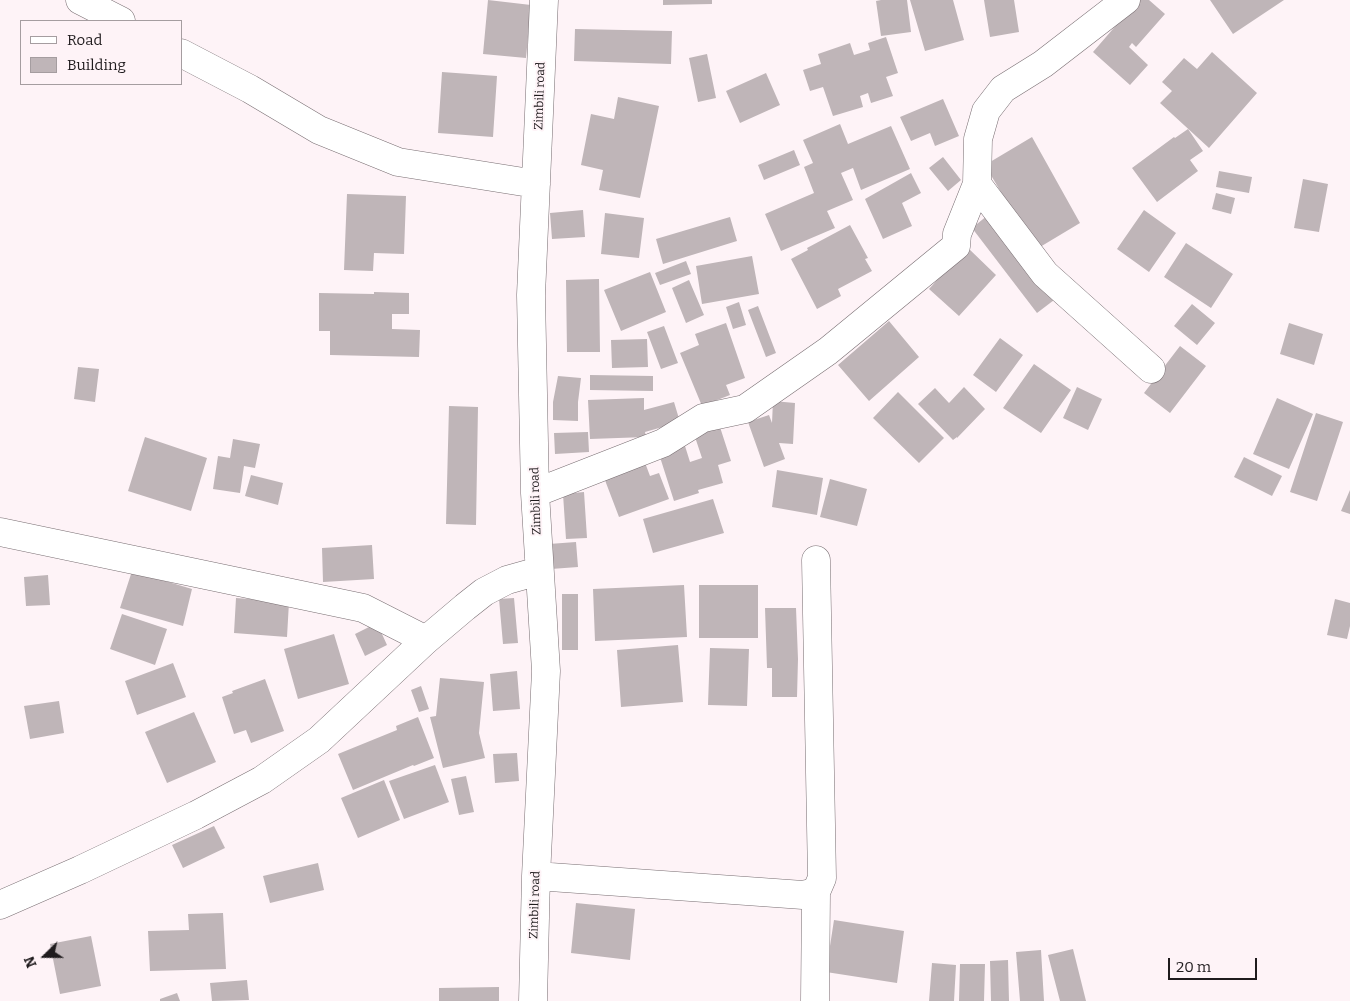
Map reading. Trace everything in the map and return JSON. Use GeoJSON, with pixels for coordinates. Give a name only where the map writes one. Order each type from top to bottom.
{"type":"FeatureCollection","features":[{"type":"Feature","properties":{"kind":"street"},"geometry":{"type":"LineString","coordinates":[[80,0],[119,20]]}},
{"type":"Feature","properties":{"kind":"street","name":"Zimbili road"},"geometry":{"type":"LineString","coordinates":[[532,1001],[546,671],[535,492],[531,295],[544,0]]}},
{"type":"Feature","properties":{"kind":"street"},"geometry":{"type":"LineString","coordinates":[[535,492],[663,443],[703,418],[745,409],[828,351],[956,246],[956,234],[977,184],[978,139],[986,110],[1003,89],[1043,64],[1126,0]]}},
{"type":"Feature","properties":{"kind":"street"},"geometry":{"type":"LineString","coordinates":[[182,54],[250,89],[319,130],[398,162],[536,184]]}},
{"type":"Feature","properties":{"kind":"street"},"geometry":{"type":"LineString","coordinates":[[977,184],[1045,274],[1151,369]]}},
{"type":"Feature","properties":{"kind":"street"},"geometry":{"type":"LineString","coordinates":[[0,532],[363,608],[426,640]]}},
{"type":"Feature","properties":{"kind":"street"},"geometry":{"type":"LineString","coordinates":[[815,1001],[816,892],[822,878],[816,560]]}},
{"type":"Feature","properties":{"kind":"street"},"geometry":{"type":"LineString","coordinates":[[0,905],[80,870],[196,815],[262,780],[319,740],[426,640],[484,592],[508,580],[539,571]]}},
{"type":"Feature","properties":{"kind":"street"},"geometry":{"type":"LineString","coordinates":[[536,876],[803,895],[816,892]]}},
{"type":"Feature","properties":{"kind":"building"},"geometry":{"type":"Polygon","coordinates":[[[488,0],[531,5],[526,58],[483,54],[488,0]]]}},
{"type":"Feature","properties":{"kind":"building"},"geometry":{"type":"Polygon","coordinates":[[[663,0],[712,0],[712,4],[663,5],[663,0]]]}},
{"type":"Feature","properties":{"kind":"building"},"geometry":{"type":"Polygon","coordinates":[[[907,0],[911,32],[881,36],[876,1],[907,0]]]}},
{"type":"Feature","properties":{"kind":"building"},"geometry":{"type":"Polygon","coordinates":[[[910,0],[953,0],[964,40],[925,51],[910,0]]]}},
{"type":"Feature","properties":{"kind":"building"},"geometry":{"type":"Polygon","coordinates":[[[984,0],[1014,0],[1019,32],[990,37],[984,0]]]}},
{"type":"Feature","properties":{"kind":"building"},"geometry":{"type":"Polygon","coordinates":[[[1138,0],[1149,0],[1165,14],[1136,47],[1132,43],[1129,47],[1148,65],[1130,85],[1093,52],[1138,0]]]}},
{"type":"Feature","properties":{"kind":"building"},"geometry":{"type":"Polygon","coordinates":[[[1210,0],[1284,0],[1233,34],[1210,0]]]}},
{"type":"Feature","properties":{"kind":"building"},"geometry":{"type":"Polygon","coordinates":[[[575,29],[672,31],[671,64],[574,61],[575,29]]]}},
{"type":"Feature","properties":{"kind":"building"},"geometry":{"type":"Polygon","coordinates":[[[886,37],[898,73],[886,77],[893,96],[871,103],[868,93],[860,96],[863,107],[833,116],[823,87],[810,91],[803,70],[821,64],[818,54],[850,43],[854,55],[870,50],[868,43],[886,37]]]}},
{"type":"Feature","properties":{"kind":"building"},"geometry":{"type":"Polygon","coordinates":[[[1212,52],[1257,93],[1209,148],[1160,103],[1172,91],[1162,82],[1184,58],[1197,69],[1212,52]]]}},
{"type":"Feature","properties":{"kind":"building"},"geometry":{"type":"Polygon","coordinates":[[[707,54],[716,98],[698,102],[689,58],[707,54]]]}},
{"type":"Feature","properties":{"kind":"building"},"geometry":{"type":"Polygon","coordinates":[[[442,72],[497,76],[493,137],[438,133],[442,72]]]}},
{"type":"Feature","properties":{"kind":"building"},"geometry":{"type":"Polygon","coordinates":[[[766,73],[780,105],[740,123],[726,91],[766,73]]]}},
{"type":"Feature","properties":{"kind":"building"},"geometry":{"type":"Polygon","coordinates":[[[618,97],[659,106],[640,198],[599,190],[603,170],[581,165],[591,114],[614,119],[618,97]]]}},
{"type":"Feature","properties":{"kind":"building"},"geometry":{"type":"Polygon","coordinates":[[[943,99],[959,136],[935,146],[930,133],[911,141],[900,117],[943,99]]]}},
{"type":"Feature","properties":{"kind":"building"},"geometry":{"type":"Polygon","coordinates":[[[840,124],[848,144],[891,126],[910,169],[861,190],[853,168],[841,173],[853,200],[827,211],[835,228],[781,251],[765,214],[814,193],[804,167],[813,163],[803,140],[840,124]]]}},
{"type":"Feature","properties":{"kind":"building"},"geometry":{"type":"Polygon","coordinates":[[[1188,129],[1203,151],[1190,160],[1198,171],[1157,202],[1132,168],[1188,129]]]}},
{"type":"Feature","properties":{"kind":"building"},"geometry":{"type":"Polygon","coordinates":[[[1032,137],[1080,223],[1035,250],[985,165],[1032,137]]]}},
{"type":"Feature","properties":{"kind":"building"},"geometry":{"type":"Polygon","coordinates":[[[794,150],[800,165],[764,180],[758,165],[794,150]]]}},
{"type":"Feature","properties":{"kind":"building"},"geometry":{"type":"Polygon","coordinates":[[[943,157],[961,180],[948,191],[929,168],[943,157]]]}},
{"type":"Feature","properties":{"kind":"building"},"geometry":{"type":"Polygon","coordinates":[[[1219,171],[1252,177],[1249,193],[1216,187],[1219,171]]]}},
{"type":"Feature","properties":{"kind":"building"},"geometry":{"type":"Polygon","coordinates":[[[911,173],[921,193],[902,203],[912,226],[883,239],[865,199],[911,173]]]}},
{"type":"Feature","properties":{"kind":"building"},"geometry":{"type":"Polygon","coordinates":[[[1303,179],[1328,184],[1319,232],[1294,228],[1303,179]]]}},
{"type":"Feature","properties":{"kind":"building"},"geometry":{"type":"Polygon","coordinates":[[[1216,193],[1235,198],[1231,214],[1212,209],[1216,193]]]}},
{"type":"Feature","properties":{"kind":"building"},"geometry":{"type":"Polygon","coordinates":[[[347,194],[406,196],[404,254],[374,253],[373,271],[344,270],[347,194]]]}},
{"type":"Feature","properties":{"kind":"building"},"geometry":{"type":"Polygon","coordinates":[[[583,210],[585,237],[552,239],[550,213],[583,210]]]}},
{"type":"Feature","properties":{"kind":"building"},"geometry":{"type":"Polygon","coordinates":[[[1144,210],[1176,233],[1149,272],[1117,249],[1144,210]]]}},
{"type":"Feature","properties":{"kind":"building"},"geometry":{"type":"Polygon","coordinates":[[[993,211],[1058,297],[1037,313],[972,228],[993,211]]]}},
{"type":"Feature","properties":{"kind":"building"},"geometry":{"type":"Polygon","coordinates":[[[605,213],[644,218],[639,258],[601,254],[605,213]]]}},
{"type":"Feature","properties":{"kind":"building"},"geometry":{"type":"Polygon","coordinates":[[[730,217],[737,241],[663,264],[656,239],[730,217]]]}},
{"type":"Feature","properties":{"kind":"building"},"geometry":{"type":"Polygon","coordinates":[[[850,225],[868,258],[865,259],[872,271],[838,289],[841,296],[817,309],[791,259],[808,250],[807,248],[850,225]]]}},
{"type":"Feature","properties":{"kind":"building"},"geometry":{"type":"Polygon","coordinates":[[[1186,243],[1233,274],[1211,308],[1164,277],[1186,243]]]}},
{"type":"Feature","properties":{"kind":"building"},"geometry":{"type":"Polygon","coordinates":[[[967,247],[996,275],[959,316],[929,289],[967,247]]]}},
{"type":"Feature","properties":{"kind":"building"},"geometry":{"type":"Polygon","coordinates":[[[752,256],[759,294],[702,304],[696,266],[752,256]]]}},
{"type":"Feature","properties":{"kind":"building"},"geometry":{"type":"Polygon","coordinates":[[[686,261],[691,274],[660,285],[655,273],[686,261]]]}},
{"type":"Feature","properties":{"kind":"building"},"geometry":{"type":"Polygon","coordinates":[[[650,272],[666,312],[621,331],[604,290],[650,272]]]}},
{"type":"Feature","properties":{"kind":"building"},"geometry":{"type":"Polygon","coordinates":[[[599,279],[600,352],[567,352],[566,280],[599,279]]]}},
{"type":"Feature","properties":{"kind":"building"},"geometry":{"type":"Polygon","coordinates":[[[689,280],[704,315],[686,323],[672,288],[689,280]]]}},
{"type":"Feature","properties":{"kind":"building"},"geometry":{"type":"Polygon","coordinates":[[[374,292],[409,293],[409,314],[392,314],[392,329],[420,330],[419,357],[330,355],[330,331],[319,331],[319,293],[374,294],[374,292]]]}},
{"type":"Feature","properties":{"kind":"building"},"geometry":{"type":"Polygon","coordinates":[[[739,302],[746,325],[733,329],[726,307],[739,302]]]}},
{"type":"Feature","properties":{"kind":"building"},"geometry":{"type":"Polygon","coordinates":[[[1192,304],[1215,323],[1197,345],[1174,326],[1192,304]]]}},
{"type":"Feature","properties":{"kind":"building"},"geometry":{"type":"Polygon","coordinates":[[[758,306],[776,353],[766,357],[748,310],[758,306]]]}},
{"type":"Feature","properties":{"kind":"building"},"geometry":{"type":"Polygon","coordinates":[[[889,321],[919,357],[869,401],[838,365],[889,321]]]}},
{"type":"Feature","properties":{"kind":"building"},"geometry":{"type":"Polygon","coordinates":[[[726,323],[745,378],[726,385],[730,395],[702,406],[680,353],[699,345],[695,334],[726,323]]]}},
{"type":"Feature","properties":{"kind":"building"},"geometry":{"type":"Polygon","coordinates":[[[1289,323],[1323,334],[1314,365],[1280,354],[1289,323]]]}},
{"type":"Feature","properties":{"kind":"building"},"geometry":{"type":"Polygon","coordinates":[[[664,326],[678,363],[661,369],[647,332],[664,326]]]}},
{"type":"Feature","properties":{"kind":"building"},"geometry":{"type":"Polygon","coordinates":[[[1000,338],[1023,355],[996,392],[973,375],[1000,338]]]}},
{"type":"Feature","properties":{"kind":"building"},"geometry":{"type":"Polygon","coordinates":[[[647,339],[648,367],[612,368],[611,340],[647,339]]]}},
{"type":"Feature","properties":{"kind":"building"},"geometry":{"type":"Polygon","coordinates":[[[1180,346],[1206,366],[1170,413],[1144,393],[1180,346]]]}},
{"type":"Feature","properties":{"kind":"building"},"geometry":{"type":"Polygon","coordinates":[[[1034,364],[1071,390],[1041,433],[1003,408],[1034,364]]]}},
{"type":"Feature","properties":{"kind":"building"},"geometry":{"type":"Polygon","coordinates":[[[78,367],[99,369],[95,402],[74,399],[78,367]]]}},
{"type":"Feature","properties":{"kind":"building"},"geometry":{"type":"Polygon","coordinates":[[[590,375],[653,376],[653,391],[590,390],[590,375]]]}},
{"type":"Feature","properties":{"kind":"building"},"geometry":{"type":"Polygon","coordinates":[[[558,376],[581,378],[578,421],[553,420],[553,402],[558,376]]]}},
{"type":"Feature","properties":{"kind":"building"},"geometry":{"type":"Polygon","coordinates":[[[964,387],[985,409],[953,440],[918,404],[935,388],[949,403],[964,387]]]}},
{"type":"Feature","properties":{"kind":"building"},"geometry":{"type":"Polygon","coordinates":[[[1077,387],[1102,399],[1088,430],[1063,418],[1077,387]]]}},
{"type":"Feature","properties":{"kind":"building"},"geometry":{"type":"Polygon","coordinates":[[[898,392],[944,438],[919,463],[873,418],[898,392]]]}},
{"type":"Feature","properties":{"kind":"building"},"geometry":{"type":"Polygon","coordinates":[[[644,398],[644,410],[674,402],[680,422],[645,432],[646,437],[590,439],[588,400],[644,398]]]}},
{"type":"Feature","properties":{"kind":"building"},"geometry":{"type":"Polygon","coordinates":[[[1277,398],[1313,414],[1289,469],[1253,454],[1277,398]]]}},
{"type":"Feature","properties":{"kind":"building"},"geometry":{"type":"Polygon","coordinates":[[[773,401],[795,403],[793,444],[779,443],[785,459],[764,467],[748,422],[769,415],[772,423],[773,401]]]}},
{"type":"Feature","properties":{"kind":"building"},"geometry":{"type":"Polygon","coordinates":[[[449,406],[478,407],[476,525],[446,524],[449,406]]]}},
{"type":"Feature","properties":{"kind":"building"},"geometry":{"type":"Polygon","coordinates":[[[1316,413],[1343,422],[1317,501],[1290,492],[1316,413]]]}},
{"type":"Feature","properties":{"kind":"building"},"geometry":{"type":"Polygon","coordinates":[[[719,424],[731,461],[718,465],[723,483],[698,490],[699,493],[674,501],[659,454],[685,446],[690,462],[702,458],[693,431],[719,424]]]}},
{"type":"Feature","properties":{"kind":"building"},"geometry":{"type":"Polygon","coordinates":[[[588,432],[589,452],[555,454],[554,433],[588,432]]]}},
{"type":"Feature","properties":{"kind":"building"},"geometry":{"type":"Polygon","coordinates":[[[145,437],[207,458],[191,511],[128,491],[145,437]]]}},
{"type":"Feature","properties":{"kind":"building"},"geometry":{"type":"Polygon","coordinates":[[[233,439],[260,444],[255,468],[244,466],[240,493],[213,489],[218,456],[230,458],[233,439]]]}},
{"type":"Feature","properties":{"kind":"building"},"geometry":{"type":"Polygon","coordinates":[[[1244,457],[1282,476],[1272,496],[1234,477],[1244,457]]]}},
{"type":"Feature","properties":{"kind":"building"},"geometry":{"type":"Polygon","coordinates":[[[644,460],[650,476],[659,473],[669,499],[619,517],[603,475],[644,460]]]}},
{"type":"Feature","properties":{"kind":"building"},"geometry":{"type":"Polygon","coordinates":[[[777,470],[823,478],[817,515],[772,507],[777,470]]]}},
{"type":"Feature","properties":{"kind":"building"},"geometry":{"type":"Polygon","coordinates":[[[251,475],[283,483],[278,505],[245,496],[251,475]]]}},
{"type":"Feature","properties":{"kind":"building"},"geometry":{"type":"Polygon","coordinates":[[[830,479],[867,489],[857,526],[820,517],[830,479]]]}},
{"type":"Feature","properties":{"kind":"building"},"geometry":{"type":"Polygon","coordinates":[[[1350,490],[1350,514],[1341,511],[1350,490]]]}},
{"type":"Feature","properties":{"kind":"building"},"geometry":{"type":"Polygon","coordinates":[[[584,492],[587,538],[566,539],[563,494],[584,492]]]}},
{"type":"Feature","properties":{"kind":"building"},"geometry":{"type":"Polygon","coordinates":[[[713,499],[724,533],[653,553],[643,519],[713,499]]]}},
{"type":"Feature","properties":{"kind":"building"},"geometry":{"type":"Polygon","coordinates":[[[576,542],[578,567],[551,569],[549,544],[576,542]]]}},
{"type":"Feature","properties":{"kind":"building"},"geometry":{"type":"Polygon","coordinates":[[[372,545],[374,579],[323,582],[322,548],[372,545]]]}},
{"type":"Feature","properties":{"kind":"building"},"geometry":{"type":"Polygon","coordinates":[[[132,571],[192,589],[183,626],[120,608],[132,571]]]}},
{"type":"Feature","properties":{"kind":"building"},"geometry":{"type":"Polygon","coordinates":[[[48,575],[50,605],[26,606],[24,577],[48,575]]]}},
{"type":"Feature","properties":{"kind":"building"},"geometry":{"type":"Polygon","coordinates":[[[684,585],[687,637],[595,641],[593,589],[684,585]]]}},
{"type":"Feature","properties":{"kind":"building"},"geometry":{"type":"Polygon","coordinates":[[[699,585],[758,585],[758,638],[699,638],[699,585]]]}},
{"type":"Feature","properties":{"kind":"building"},"geometry":{"type":"Polygon","coordinates":[[[562,594],[578,594],[578,650],[562,650],[562,594]]]}},
{"type":"Feature","properties":{"kind":"building"},"geometry":{"type":"Polygon","coordinates":[[[236,598],[289,602],[287,637],[234,633],[236,598]]]}},
{"type":"Feature","properties":{"kind":"building"},"geometry":{"type":"Polygon","coordinates":[[[514,598],[518,643],[503,644],[499,599],[514,598]]]}},
{"type":"Feature","properties":{"kind":"building"},"geometry":{"type":"Polygon","coordinates":[[[1335,599],[1350,603],[1350,626],[1347,639],[1327,635],[1335,599]]]}},
{"type":"Feature","properties":{"kind":"building"},"geometry":{"type":"Polygon","coordinates":[[[765,608],[796,608],[797,697],[772,697],[772,668],[767,668],[765,608]]]}},
{"type":"Feature","properties":{"kind":"building"},"geometry":{"type":"Polygon","coordinates":[[[122,614],[167,629],[155,665],[110,649],[122,614]]]}},
{"type":"Feature","properties":{"kind":"building"},"geometry":{"type":"Polygon","coordinates":[[[377,623],[387,645],[365,656],[355,634],[377,623]]]}},
{"type":"Feature","properties":{"kind":"building"},"geometry":{"type":"Polygon","coordinates":[[[334,634],[349,684],[298,699],[284,649],[334,634]]]}},
{"type":"Feature","properties":{"kind":"building"},"geometry":{"type":"Polygon","coordinates":[[[678,645],[683,702],[621,707],[617,650],[678,645]]]}},
{"type":"Feature","properties":{"kind":"building"},"geometry":{"type":"Polygon","coordinates":[[[710,648],[749,649],[747,706],[708,705],[710,648]]]}},
{"type":"Feature","properties":{"kind":"building"},"geometry":{"type":"Polygon","coordinates":[[[173,663],[186,697],[137,715],[125,681],[173,663]]]}},
{"type":"Feature","properties":{"kind":"building"},"geometry":{"type":"Polygon","coordinates":[[[517,671],[520,709],[493,711],[490,674],[517,671]]]}},
{"type":"Feature","properties":{"kind":"building"},"geometry":{"type":"Polygon","coordinates":[[[440,678],[484,682],[479,733],[485,758],[443,768],[430,717],[436,716],[440,678]]]}},
{"type":"Feature","properties":{"kind":"building"},"geometry":{"type":"Polygon","coordinates":[[[265,679],[284,731],[251,743],[246,730],[234,734],[222,697],[233,693],[232,691],[265,679]]]}},
{"type":"Feature","properties":{"kind":"building"},"geometry":{"type":"Polygon","coordinates":[[[421,686],[429,709],[419,712],[411,690],[421,686]]]}},
{"type":"Feature","properties":{"kind":"building"},"geometry":{"type":"Polygon","coordinates":[[[59,701],[64,733],[30,739],[24,706],[59,701]]]}},
{"type":"Feature","properties":{"kind":"building"},"geometry":{"type":"Polygon","coordinates":[[[194,712],[216,762],[167,783],[145,732],[194,712]]]}},
{"type":"Feature","properties":{"kind":"building"},"geometry":{"type":"Polygon","coordinates":[[[418,717],[434,758],[353,790],[338,754],[397,730],[396,726],[418,717]]]}},
{"type":"Feature","properties":{"kind":"building"},"geometry":{"type":"Polygon","coordinates":[[[517,753],[519,781],[495,783],[493,754],[517,753]]]}},
{"type":"Feature","properties":{"kind":"building"},"geometry":{"type":"Polygon","coordinates":[[[435,765],[449,802],[404,819],[389,781],[435,765]]]}},
{"type":"Feature","properties":{"kind":"building"},"geometry":{"type":"Polygon","coordinates":[[[466,776],[474,812],[459,815],[451,779],[466,776]]]}},
{"type":"Feature","properties":{"kind":"building"},"geometry":{"type":"Polygon","coordinates":[[[384,780],[400,820],[358,838],[341,798],[384,780]]]}},
{"type":"Feature","properties":{"kind":"building"},"geometry":{"type":"Polygon","coordinates":[[[214,826],[225,848],[183,868],[172,845],[214,826]]]}},
{"type":"Feature","properties":{"kind":"building"},"geometry":{"type":"Polygon","coordinates":[[[318,863],[324,890],[270,903],[263,876],[318,863]]]}},
{"type":"Feature","properties":{"kind":"building"},"geometry":{"type":"Polygon","coordinates":[[[576,903],[635,909],[630,960],[571,953],[576,903]]]}},
{"type":"Feature","properties":{"kind":"building"},"geometry":{"type":"Polygon","coordinates":[[[223,913],[226,969],[150,971],[148,931],[189,930],[188,914],[223,913]]]}},
{"type":"Feature","properties":{"kind":"building"},"geometry":{"type":"Polygon","coordinates":[[[834,920],[904,931],[897,983],[826,972],[834,920]]]}},
{"type":"Feature","properties":{"kind":"building"},"geometry":{"type":"Polygon","coordinates":[[[91,936],[101,986],[60,994],[50,944],[91,936]]]}},
{"type":"Feature","properties":{"kind":"building"},"geometry":{"type":"Polygon","coordinates":[[[1073,949],[1086,1001],[1060,1001],[1048,955],[1073,949]]]}},
{"type":"Feature","properties":{"kind":"building"},"geometry":{"type":"Polygon","coordinates":[[[1041,950],[1044,1001],[1020,1001],[1016,952],[1041,950]]]}},
{"type":"Feature","properties":{"kind":"building"},"geometry":{"type":"Polygon","coordinates":[[[1008,960],[1009,1001],[991,1001],[990,961],[1008,960]]]}},
{"type":"Feature","properties":{"kind":"building"},"geometry":{"type":"Polygon","coordinates":[[[932,963],[956,965],[954,1001],[929,1001],[932,963]]]}},
{"type":"Feature","properties":{"kind":"building"},"geometry":{"type":"Polygon","coordinates":[[[960,964],[985,964],[984,1001],[959,1001],[960,964]]]}},
{"type":"Feature","properties":{"kind":"building"},"geometry":{"type":"Polygon","coordinates":[[[247,980],[249,1000],[212,1001],[210,983],[247,980]]]}},
{"type":"Feature","properties":{"kind":"building"},"geometry":{"type":"Polygon","coordinates":[[[499,987],[499,1001],[439,1001],[439,988],[499,987]]]}},
{"type":"Feature","properties":{"kind":"building"},"geometry":{"type":"Polygon","coordinates":[[[177,993],[180,1001],[160,1001],[160,999],[177,993]]]}}]}
